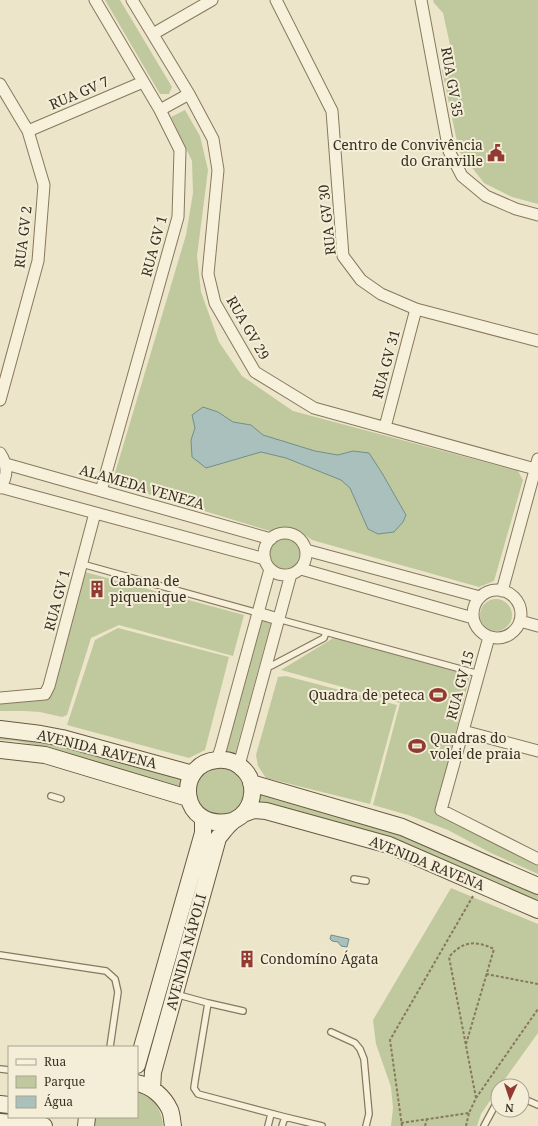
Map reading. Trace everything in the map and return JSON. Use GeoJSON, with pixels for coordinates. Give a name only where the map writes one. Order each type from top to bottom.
{"type":"FeatureCollection","features":[{"type":"Feature","properties":{"kind":"main road","name":"AVENIDA RAVENA"},"geometry":{"type":"LineString","coordinates":[[0,729],[62,738],[193,774]]}},
{"type":"Feature","properties":{"kind":"main road","name":"AVENIDA RAVENA"},"geometry":{"type":"LineString","coordinates":[[0,750],[45,755],[188,798]]}},
{"type":"Feature","properties":{"kind":"main road"},"geometry":{"type":"LineString","coordinates":[[217,760],[224,760],[238,765],[249,776],[252,794],[250,805],[238,818],[222,824],[212,823],[203,819],[194,809],[188,798],[189,782],[193,774],[199,767],[208,762],[217,760]]}},
{"type":"Feature","properties":{"kind":"main road","name":"AVENIDA RAVENA"},"geometry":{"type":"LineString","coordinates":[[251,783],[402,827],[538,886]]}},
{"type":"Feature","properties":{"kind":"main road","name":"AVENIDA RAVENA"},"geometry":{"type":"LineString","coordinates":[[238,818],[254,810],[266,811],[375,840],[538,910]]}},
{"type":"Feature","properties":{"kind":"main road","name":"AVENIDA NÁPOLI"},"geometry":{"type":"LineString","coordinates":[[144,1086],[153,1072],[218,838],[238,818]]}},
{"type":"Feature","properties":{"kind":"main road","name":"AVENIDA NÁPOLI"},"geometry":{"type":"LineString","coordinates":[[138,1061],[203,833],[203,819]]}},
{"type":"Feature","properties":{"kind":"main road"},"geometry":{"type":"LineString","coordinates":[[144,1086],[163,1098],[170,1111],[173,1126]]}},
{"type":"Feature","properties":{"kind":"main road"},"geometry":{"type":"LineString","coordinates":[[0,1122],[44,1126]]}},
{"type":"Feature","properties":{"kind":"street","name":"RUA GV 1"},"geometry":{"type":"LineString","coordinates":[[95,0],[160,110],[180,150],[178,217],[101,491]]}},
{"type":"Feature","properties":{"kind":"street","name":"RUA GV 29"},"geometry":{"type":"LineString","coordinates":[[132,0],[189,94],[213,139],[218,170],[208,274],[214,304],[255,372],[314,408],[384,427],[537,464]]}},
{"type":"Feature","properties":{"kind":"street"},"geometry":{"type":"LineString","coordinates":[[153,34],[212,0]]}},
{"type":"Feature","properties":{"kind":"street","name":"RUA GV 30"},"geometry":{"type":"LineString","coordinates":[[276,0],[332,111],[343,256],[361,280],[381,294],[416,309],[538,341]]}},
{"type":"Feature","properties":{"kind":"street","name":"RUA GV 35"},"geometry":{"type":"LineString","coordinates":[[422,0],[449,151],[462,176],[486,196],[516,209],[538,215]]}},
{"type":"Feature","properties":{"kind":"street","name":"RUA GV 7"},"geometry":{"type":"LineString","coordinates":[[28,131],[143,82]]}},
{"type":"Feature","properties":{"kind":"street","name":"RUA GV 2"},"geometry":{"type":"LineString","coordinates":[[0,84],[28,131],[44,185],[38,261],[0,400]]}},
{"type":"Feature","properties":{"kind":"street"},"geometry":{"type":"LineString","coordinates":[[160,110],[189,94]]}},
{"type":"Feature","properties":{"kind":"street","name":"RUA GV 31"},"geometry":{"type":"LineString","coordinates":[[384,427],[416,309]]}},
{"type":"Feature","properties":{"kind":"street"},"geometry":{"type":"LineString","coordinates":[[0,453],[6,464],[5,476],[0,487],[95,513],[267,564],[274,572],[280,574],[285,575],[296,572],[473,618]]}},
{"type":"Feature","properties":{"kind":"street","name":"ALAMEDA VENEZA"},"geometry":{"type":"LineString","coordinates":[[6,464],[271,539]]}},
{"type":"Feature","properties":{"kind":"street"},"geometry":{"type":"LineString","coordinates":[[502,591],[537,464]]}},
{"type":"Feature","properties":{"kind":"street","name":"RUA GV 1"},"geometry":{"type":"LineString","coordinates":[[0,698],[45,694],[50,686],[95,513]]}},
{"type":"Feature","properties":{"kind":"street"},"geometry":{"type":"LineString","coordinates":[[217,760],[258,613],[267,564],[264,552],[266,545],[276,536],[288,534],[300,539],[304,544],[306,556],[304,563],[296,572],[278,619],[238,765]]}},
{"type":"Feature","properties":{"kind":"street"},"geometry":{"type":"LineString","coordinates":[[306,550],[480,597]]}},
{"type":"Feature","properties":{"kind":"street"},"geometry":{"type":"LineString","coordinates":[[494,590],[502,591],[509,594],[519,605],[521,613],[520,621],[511,633],[504,637],[489,637],[478,629],[473,618],[473,610],[475,603],[486,592],[494,590]]}},
{"type":"Feature","properties":{"kind":"street"},"geometry":{"type":"LineString","coordinates":[[258,613],[278,619]]}},
{"type":"Feature","properties":{"kind":"street"},"geometry":{"type":"LineString","coordinates":[[520,621],[538,626]]}},
{"type":"Feature","properties":{"kind":"street","name":"RUA GV 15"},"geometry":{"type":"LineString","coordinates":[[489,637],[441,810],[538,859]]}},
{"type":"Feature","properties":{"kind":"street"},"geometry":{"type":"LineString","coordinates":[[463,731],[538,751]]}},
{"type":"Feature","properties":{"kind":"lane"},"geometry":{"type":"LineString","coordinates":[[82,564],[258,613]]}},
{"type":"Feature","properties":{"kind":"lane"},"geometry":{"type":"LineString","coordinates":[[278,619],[479,674]]}},
{"type":"Feature","properties":{"kind":"lane"},"geometry":{"type":"LineString","coordinates":[[266,666],[271,666],[324,638],[326,632]]}},
{"type":"Feature","properties":{"kind":"lane"},"geometry":{"type":"LineString","coordinates":[[51,796],[61,799]]}},
{"type":"Feature","properties":{"kind":"lane"},"geometry":{"type":"LineString","coordinates":[[354,879],[366,882]]}},
{"type":"Feature","properties":{"kind":"lane"},"geometry":{"type":"LineString","coordinates":[[0,955],[106,971],[115,979],[118,992],[110,1046]]}},
{"type":"Feature","properties":{"kind":"lane"},"geometry":{"type":"LineString","coordinates":[[175,994],[243,1011]]}},
{"type":"Feature","properties":{"kind":"lane"},"geometry":{"type":"LineString","coordinates":[[208,1003],[194,1088],[198,1094],[322,1126]]}},
{"type":"Feature","properties":{"kind":"lane"},"geometry":{"type":"LineString","coordinates":[[331,1032],[355,1043],[360,1049],[364,1059],[369,1114],[366,1126]]}},
{"type":"Feature","properties":{"kind":"lane"},"geometry":{"type":"LineString","coordinates":[[268,1126],[272,1114]]}},
{"type":"Feature","properties":{"kind":"lane"},"geometry":{"type":"LineString","coordinates":[[484,1126],[490,1115]]}},
{"type":"Feature","properties":{"kind":"lane"},"geometry":{"type":"LineString","coordinates":[[282,1126],[285,1117]]}},
{"type":"Feature","properties":{"kind":"path"},"geometry":{"type":"LineString","coordinates":[[470,1113],[427,1119],[402,1125],[390,1040],[480,884]]}},
{"type":"Feature","properties":{"kind":"path"},"geometry":{"type":"LineString","coordinates":[[466,1044],[494,949],[479,943],[461,946],[449,957],[476,1098]]}},
{"type":"Feature","properties":{"kind":"path"},"geometry":{"type":"LineString","coordinates":[[486,974],[538,984]]}},
{"type":"Feature","properties":{"kind":"path"},"geometry":{"type":"LineString","coordinates":[[466,1126],[476,1098],[538,1008]]}},
{"type":"Feature","properties":{"kind":"path"},"geometry":{"type":"LineString","coordinates":[[426,1126],[427,1119]]}},
{"type":"Feature","properties":{"kind":"green space"},"geometry":{"type":"Polygon","coordinates":[[[105,0],[120,0],[172,87],[169,94],[160,94],[105,0]]]}},
{"type":"Feature","properties":{"kind":"green space"},"geometry":{"type":"Polygon","coordinates":[[[433,0],[538,0],[538,204],[512,197],[484,183],[459,151],[442,70],[452,54],[443,13],[433,0]]]}},
{"type":"Feature","properties":{"kind":"green space"},"geometry":{"type":"Polygon","coordinates":[[[185,110],[200,136],[208,170],[197,256],[201,292],[219,342],[242,376],[293,411],[518,471],[523,480],[494,581],[479,587],[312,540],[301,532],[286,527],[270,531],[112,483],[186,235],[193,193],[192,161],[171,117],[185,110]]]}},
{"type":"Feature","properties":{"kind":"green space"},"geometry":{"type":"Polygon","coordinates":[[[285,539],[296,543],[300,554],[296,565],[285,569],[274,565],[270,554],[274,543],[285,539]]]}},
{"type":"Feature","properties":{"kind":"green space"},"geometry":{"type":"Polygon","coordinates":[[[85,572],[244,615],[233,656],[119,625],[91,638],[67,715],[62,717],[40,712],[0,711],[0,702],[36,701],[52,691],[85,572]]]}},
{"type":"Feature","properties":{"kind":"green space"},"geometry":{"type":"Polygon","coordinates":[[[493,599],[499,599],[508,603],[512,615],[508,627],[499,631],[493,631],[484,627],[480,618],[480,612],[484,603],[493,599]]]}},
{"type":"Feature","properties":{"kind":"green space"},"geometry":{"type":"Polygon","coordinates":[[[264,619],[270,620],[271,623],[235,754],[233,756],[228,755],[226,752],[262,621],[264,619]]]}},
{"type":"Feature","properties":{"kind":"green space"},"geometry":{"type":"Polygon","coordinates":[[[118,628],[229,657],[205,750],[189,758],[67,725],[95,640],[118,628]]]}},
{"type":"Feature","properties":{"kind":"green space"},"geometry":{"type":"Polygon","coordinates":[[[335,637],[470,675],[436,811],[538,864],[538,874],[491,853],[448,830],[408,815],[373,805],[400,703],[281,670],[335,637]]]}},
{"type":"Feature","properties":{"kind":"green space"},"geometry":{"type":"Polygon","coordinates":[[[286,676],[397,705],[370,804],[266,778],[258,766],[256,755],[278,677],[286,676]]]}},
{"type":"Feature","properties":{"kind":"green space"},"geometry":{"type":"Polygon","coordinates":[[[0,733],[16,734],[181,776],[183,781],[179,786],[46,747],[15,741],[0,740],[0,733]]]}},
{"type":"Feature","properties":{"kind":"green space"},"geometry":{"type":"Polygon","coordinates":[[[220,766],[229,768],[238,773],[243,782],[245,791],[243,800],[238,809],[229,814],[220,816],[211,814],[202,809],[197,800],[195,791],[197,782],[202,773],[211,768],[220,766]]]}},
{"type":"Feature","properties":{"kind":"green space"},"geometry":{"type":"Polygon","coordinates":[[[256,790],[353,815],[538,893],[538,906],[255,802],[256,790]]]}},
{"type":"Feature","properties":{"kind":"green space"},"geometry":{"type":"Polygon","coordinates":[[[451,888],[538,924],[538,1033],[506,1078],[490,1078],[490,1101],[481,1114],[477,1126],[391,1126],[393,1108],[391,1087],[376,1044],[373,1020],[451,888]]]}},
{"type":"Feature","properties":{"kind":"green space"},"geometry":{"type":"Polygon","coordinates":[[[138,1091],[148,1096],[156,1104],[161,1114],[163,1126],[91,1126],[92,1118],[138,1118],[138,1091]]]}},
{"type":"Feature","properties":{"kind":"water"},"geometry":{"type":"Polygon","coordinates":[[[203,407],[218,412],[233,422],[251,425],[263,435],[315,451],[338,455],[353,451],[369,453],[406,515],[403,522],[394,532],[378,534],[368,529],[350,488],[341,480],[286,458],[261,452],[206,468],[192,457],[191,440],[195,428],[192,415],[203,407]]]}},
{"type":"Feature","properties":{"kind":"water"},"geometry":{"type":"Polygon","coordinates":[[[331,935],[349,939],[347,947],[341,946],[338,942],[332,941],[330,939],[331,935]]]}},
{"type":"Feature","properties":{"kind":"place","name":"Centro de Convivência do Granville"},"geometry":{"type":"Point","coordinates":[496,153]}},
{"type":"Feature","properties":{"kind":"place","name":"Cabana de piquenique"},"geometry":{"type":"Point","coordinates":[97,589]}},
{"type":"Feature","properties":{"kind":"place","name":"Quadra de peteca"},"geometry":{"type":"Point","coordinates":[438,695]}},
{"type":"Feature","properties":{"kind":"place","name":"Quadras do volei de praia"},"geometry":{"type":"Point","coordinates":[417,746]}},
{"type":"Feature","properties":{"kind":"place","name":"Condomíno Ágata"},"geometry":{"type":"Point","coordinates":[247,959]}}]}
